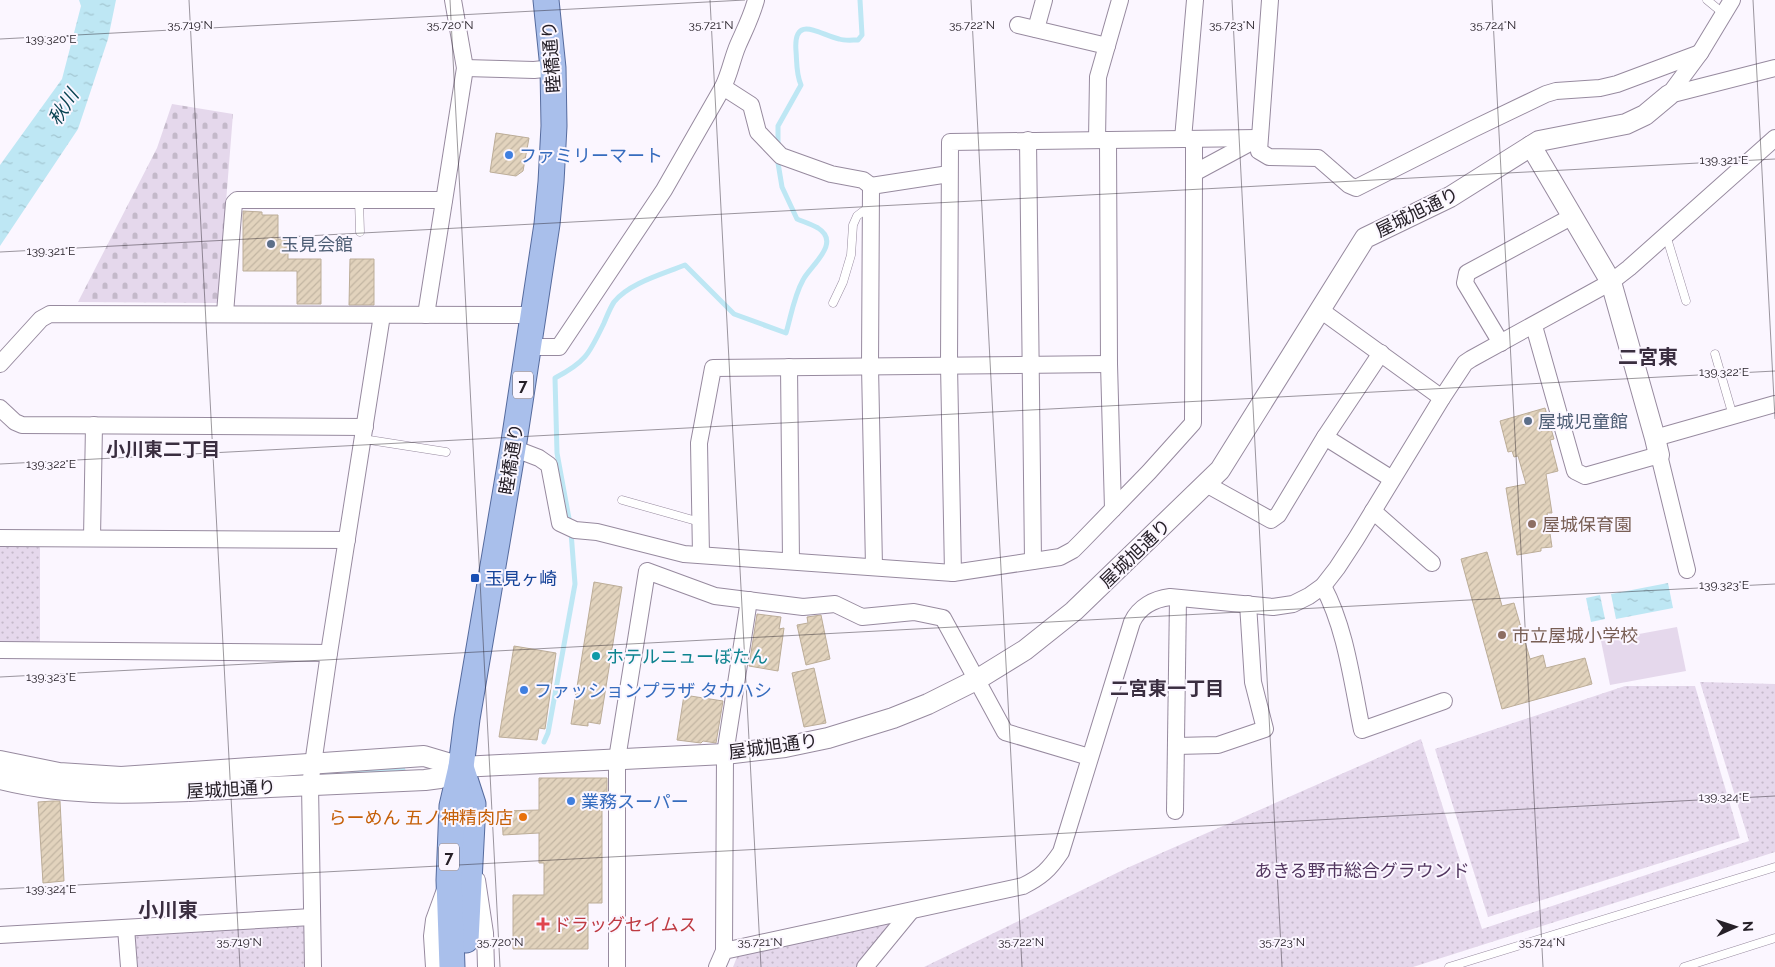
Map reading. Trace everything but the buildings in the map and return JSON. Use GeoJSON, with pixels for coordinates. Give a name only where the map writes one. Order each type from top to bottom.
{"type":"FeatureCollection","features":[{"type":"Feature","properties":{"kind":"main road","name":"睦橋通り"},"geometry":{"type":"LineString","coordinates":[[459,957],[448,880],[452,806],[461,768],[467,720],[513,448],[547,224],[551,182],[554,126],[553,68],[546,0]]}},
{"type":"Feature","properties":{"kind":"main road","name":"睦橋通り"},"geometry":{"type":"LineString","coordinates":[[459,957],[473,804],[461,768]]}},
{"type":"Feature","properties":{"kind":"street"},"geometry":{"type":"LineString","coordinates":[[426,315],[465,68],[453,0]]}},
{"type":"Feature","properties":{"kind":"street"},"geometry":{"type":"LineString","coordinates":[[529,347],[559,347],[664,190],[724,87],[737,47],[751,18],[756,0]]}},
{"type":"Feature","properties":{"kind":"street"},"geometry":{"type":"LineString","coordinates":[[1036,29],[1044,0]]}},
{"type":"Feature","properties":{"kind":"street"},"geometry":{"type":"LineString","coordinates":[[1113,508],[1102,140],[1098,77],[1120,0]]}},
{"type":"Feature","properties":{"kind":"street"},"geometry":{"type":"LineString","coordinates":[[513,448],[539,458],[549,465],[560,523],[571,529],[597,532],[684,554],[953,573],[1060,557],[1072,550],[1149,472],[1193,422],[1194,173],[1188,139],[1195,0]]}},
{"type":"Feature","properties":{"kind":"street"},"geometry":{"type":"LineString","coordinates":[[1270,0],[1259,151],[1269,157],[1318,158],[1349,185],[1356,188],[1546,94],[1562,90],[1600,88],[1617,84],[1700,53]]}},
{"type":"Feature","properties":{"kind":"street"},"geometry":{"type":"LineString","coordinates":[[1669,95],[1700,53],[1728,7]]}},
{"type":"Feature","properties":{"kind":"street"},"geometry":{"type":"LineString","coordinates":[[1018,25],[1107,46]]}},
{"type":"Feature","properties":{"kind":"street"},"geometry":{"type":"LineString","coordinates":[[465,68],[534,70],[553,68]]}},
{"type":"Feature","properties":{"kind":"street"},"geometry":{"type":"LineString","coordinates":[[1669,95],[1775,68]]}},
{"type":"Feature","properties":{"kind":"street"},"geometry":{"type":"LineString","coordinates":[[724,87],[751,105],[758,132],[776,151],[831,174],[863,180],[871,186],[949,174]]}},
{"type":"Feature","properties":{"kind":"street","name":"屋城旭通り"},"geometry":{"type":"LineString","coordinates":[[0,761],[59,773],[121,777],[424,756],[461,768],[725,754],[785,747],[828,738],[893,718],[928,704],[978,679],[1025,650],[1074,611],[1220,470],[1365,238],[1450,197],[1539,141],[1626,124],[1645,115],[1669,95]]}},
{"type":"Feature","properties":{"kind":"street"},"geometry":{"type":"LineString","coordinates":[[953,573],[949,365],[950,142],[1259,138]]}},
{"type":"Feature","properties":{"kind":"street"},"geometry":{"type":"LineString","coordinates":[[1194,173],[1259,138]]}},
{"type":"Feature","properties":{"kind":"street"},"geometry":{"type":"LineString","coordinates":[[724,951],[1023,886],[1040,878],[1052,867],[1061,852],[1089,757],[1135,616],[1142,608],[1155,600],[1170,597],[1273,607],[1292,604],[1323,586],[1337,568],[1465,363],[1611,282],[1775,138]]}},
{"type":"Feature","properties":{"kind":"street"},"geometry":{"type":"LineString","coordinates":[[1028,140],[1033,561]]}},
{"type":"Feature","properties":{"kind":"street"},"geometry":{"type":"LineString","coordinates":[[1531,146],[1611,282],[1657,447],[1687,570]]}},
{"type":"Feature","properties":{"kind":"street"},"geometry":{"type":"LineString","coordinates":[[871,186],[870,366],[874,567]]}},
{"type":"Feature","properties":{"kind":"street"},"geometry":{"type":"LineString","coordinates":[[225,313],[234,203],[237,200],[444,200]]}},
{"type":"Feature","properties":{"kind":"street"},"geometry":{"type":"LineString","coordinates":[[1501,343],[1465,283],[1467,273],[1572,216]]}},
{"type":"Feature","properties":{"kind":"street"},"geometry":{"type":"LineString","coordinates":[[1319,309],[1442,398]]}},
{"type":"Feature","properties":{"kind":"street"},"geometry":{"type":"LineString","coordinates":[[0,364],[41,318],[50,314],[225,313],[533,316]]}},
{"type":"Feature","properties":{"kind":"street"},"geometry":{"type":"LineString","coordinates":[[313,967],[310,785],[382,314]]}},
{"type":"Feature","properties":{"kind":"street"},"geometry":{"type":"LineString","coordinates":[[1534,326],[1575,471],[1585,476],[1733,416],[1775,404]]}},
{"type":"Feature","properties":{"kind":"street"},"geometry":{"type":"LineString","coordinates":[[1206,484],[1271,520],[1278,515],[1325,437],[1381,353]]}},
{"type":"Feature","properties":{"kind":"street"},"geometry":{"type":"LineString","coordinates":[[701,555],[699,444],[713,368],[1109,364]]}},
{"type":"Feature","properties":{"kind":"street"},"geometry":{"type":"LineString","coordinates":[[789,367],[791,561]]}},
{"type":"Feature","properties":{"kind":"street"},"geometry":{"type":"LineString","coordinates":[[0,408],[15,422],[22,425],[364,433]]}},
{"type":"Feature","properties":{"kind":"street"},"geometry":{"type":"LineString","coordinates":[[92,538],[94,426]]}},
{"type":"Feature","properties":{"kind":"street"},"geometry":{"type":"LineString","coordinates":[[1325,437],[1392,479]]}},
{"type":"Feature","properties":{"kind":"street"},"geometry":{"type":"LineString","coordinates":[[1373,511],[1432,563]]}},
{"type":"Feature","properties":{"kind":"street"},"geometry":{"type":"LineString","coordinates":[[0,538],[347,540]]}},
{"type":"Feature","properties":{"kind":"street"},"geometry":{"type":"LineString","coordinates":[[617,967],[617,759],[647,571],[715,596],[803,608],[835,604],[862,617],[914,612],[943,618],[978,679],[1005,732],[1089,757]]}},
{"type":"Feature","properties":{"kind":"street"},"geometry":{"type":"LineString","coordinates":[[1323,586],[1334,606],[1362,730],[1444,701]]}},
{"type":"Feature","properties":{"kind":"street"},"geometry":{"type":"LineString","coordinates":[[1175,811],[1178,598]]}},
{"type":"Feature","properties":{"kind":"street"},"geometry":{"type":"LineString","coordinates":[[716,967],[724,951],[725,754],[749,600]]}},
{"type":"Feature","properties":{"kind":"street"},"geometry":{"type":"LineString","coordinates":[[1176,746],[1218,744],[1265,729],[1253,682],[1248,604]]}},
{"type":"Feature","properties":{"kind":"street"},"geometry":{"type":"LineString","coordinates":[[0,650],[329,652]]}},
{"type":"Feature","properties":{"kind":"street","name":"屋城旭通り"},"geometry":{"type":"LineString","coordinates":[[0,779],[36,787],[119,794],[440,778],[461,768]]}},
{"type":"Feature","properties":{"kind":"street"},"geometry":{"type":"LineString","coordinates":[[471,842],[485,933],[486,967]]}},
{"type":"Feature","properties":{"kind":"street"},"geometry":{"type":"LineString","coordinates":[[434,967],[432,936],[434,920],[448,880]]}},
{"type":"Feature","properties":{"kind":"street"},"geometry":{"type":"LineString","coordinates":[[865,967],[911,911]]}},
{"type":"Feature","properties":{"kind":"street"},"geometry":{"type":"LineString","coordinates":[[0,934],[312,918]]}},
{"type":"Feature","properties":{"kind":"street"},"geometry":{"type":"LineString","coordinates":[[126,928],[128,967]]}},
{"type":"Feature","properties":{"kind":"lane"},"geometry":{"type":"LineString","coordinates":[[1707,0],[1728,7]]}},
{"type":"Feature","properties":{"kind":"lane"},"geometry":{"type":"LineString","coordinates":[[359,200],[360,232]]}},
{"type":"Feature","properties":{"kind":"lane"},"geometry":{"type":"LineString","coordinates":[[832,303],[843,282],[851,255],[853,225],[858,216],[870,206]]}},
{"type":"Feature","properties":{"kind":"lane"},"geometry":{"type":"LineString","coordinates":[[1666,235],[1686,301]]}},
{"type":"Feature","properties":{"kind":"lane"},"geometry":{"type":"LineString","coordinates":[[1715,354],[1733,416]]}},
{"type":"Feature","properties":{"kind":"lane"},"geometry":{"type":"LineString","coordinates":[[364,433],[446,452]]}},
{"type":"Feature","properties":{"kind":"lane"},"geometry":{"type":"LineString","coordinates":[[622,500],[700,522]]}},
{"type":"Feature","properties":{"kind":"lane"},"geometry":{"type":"LineString","coordinates":[[1449,967],[1775,867]]}},
{"type":"Feature","properties":{"kind":"lane"},"geometry":{"type":"LineString","coordinates":[[1684,967],[1775,938]]}},
{"type":"Feature","properties":{"kind":"lane"},"geometry":{"type":"LineString","coordinates":[[1473,967],[1484,956]]}},
{"type":"Feature","properties":{"kind":"green space"},"geometry":{"type":"Polygon","coordinates":[[[172,104],[233,114],[218,303],[78,302],[157,148],[172,104]]]}},
{"type":"Feature","properties":{"kind":"green space"},"geometry":{"type":"Polygon","coordinates":[[[0,544],[40,544],[40,644],[0,643],[0,544]]]}},
{"type":"Feature","properties":{"kind":"green space"},"geometry":{"type":"Polygon","coordinates":[[[1677,627],[1686,671],[1610,685],[1601,641],[1677,627]]]}},
{"type":"Feature","properties":{"kind":"green space","name":"あきる野市総合グラウンド"},"geometry":{"type":"Polygon","coordinates":[[[1700,682],[1775,684],[1775,852],[1413,967],[924,967],[1127,868],[1421,739],[1482,929],[1749,841],[1700,682]]]}},
{"type":"Feature","properties":{"kind":"green space"},"geometry":{"type":"Polygon","coordinates":[[[1625,686],[1695,686],[1740,838],[1488,917],[1435,749],[1625,686]]]}},
{"type":"Feature","properties":{"kind":"green space"},"geometry":{"type":"Polygon","coordinates":[[[889,923],[894,929],[859,967],[733,967],[737,957],[889,923]]]}},
{"type":"Feature","properties":{"kind":"green space"},"geometry":{"type":"Polygon","coordinates":[[[305,926],[306,967],[135,967],[134,935],[305,926]]]}},
{"type":"Feature","properties":{"kind":"water","name":"秋川"},"geometry":{"type":"Polygon","coordinates":[[[79,0],[116,0],[108,39],[78,129],[0,246],[0,165],[62,79],[81,6],[79,0]]]}},
{"type":"Feature","properties":{"kind":"water"},"geometry":{"type":"Polygon","coordinates":[[[1668,583],[1673,608],[1616,619],[1611,594],[1668,583]]]}},
{"type":"Feature","properties":{"kind":"water"},"geometry":{"type":"Polygon","coordinates":[[[1600,595],[1605,619],[1591,622],[1586,598],[1600,595]]]}},
{"type":"Feature","properties":{"kind":"waterway"},"geometry":{"type":"LineString","coordinates":[[778,146],[778,126],[801,85],[797,73],[796,51],[796,39],[799,33],[803,29],[809,29],[841,40],[858,40],[862,35],[860,0]]}},
{"type":"Feature","properties":{"kind":"waterway"},"geometry":{"type":"LineString","coordinates":[[570,524],[557,453],[555,378],[574,367],[586,356],[614,302],[620,295],[637,284],[685,265],[734,314],[786,333],[800,286],[822,254],[827,240],[825,234],[818,228],[797,219],[782,187],[777,157]]}},
{"type":"Feature","properties":{"kind":"waterway"},"geometry":{"type":"LineString","coordinates":[[544,742],[548,733],[575,584],[571,532]]}},
{"type":"Feature","properties":{"kind":"waterway"},"geometry":{"type":"LineString","coordinates":[[325,774],[403,770]]}},
{"type":"Feature","properties":{"kind":"waterway"},"geometry":{"type":"LineString","coordinates":[[251,778],[296,776]]}},
{"type":"Feature","properties":{"kind":"place","name":"ファミリーマート"},"geometry":{"type":"Point","coordinates":[509,155]}},
{"type":"Feature","properties":{"kind":"place","name":"玉見会館"},"geometry":{"type":"Point","coordinates":[271,244]}},
{"type":"Feature","properties":{"kind":"place","name":"屋城児童館"},"geometry":{"type":"Point","coordinates":[1528,421]}},
{"type":"Feature","properties":{"kind":"place","name":"屋城保育園"},"geometry":{"type":"Point","coordinates":[1532,524]}},
{"type":"Feature","properties":{"kind":"place","name":"玉見ヶ崎"},"geometry":{"type":"Point","coordinates":[475,578]}},
{"type":"Feature","properties":{"kind":"place","name":"市立屋城小学校"},"geometry":{"type":"Point","coordinates":[1502,635]}},
{"type":"Feature","properties":{"kind":"place","name":"ホテルニューぼたん"},"geometry":{"type":"Point","coordinates":[596,656]}},
{"type":"Feature","properties":{"kind":"place","name":"ファッションプラザ タカハシ"},"geometry":{"type":"Point","coordinates":[524,690]}},
{"type":"Feature","properties":{"kind":"place","name":"業務スーパー"},"geometry":{"type":"Point","coordinates":[571,801]}},
{"type":"Feature","properties":{"kind":"place","name":"らーめん 五ノ神精肉店"},"geometry":{"type":"Point","coordinates":[523,817]}},
{"type":"Feature","properties":{"kind":"place","name":"ドラッグセイムス"},"geometry":{"type":"Point","coordinates":[543,924]}},
{"type":"Feature","properties":{"kind":"district","name":"二宮東"},"geometry":{"type":"Point","coordinates":[1648,357]}},
{"type":"Feature","properties":{"kind":"district","name":"小川東二丁目"},"geometry":{"type":"Point","coordinates":[163,449]}},
{"type":"Feature","properties":{"kind":"district","name":"二宮東一丁目"},"geometry":{"type":"Point","coordinates":[1167,688]}},
{"type":"Feature","properties":{"kind":"district","name":"小川東"},"geometry":{"type":"Point","coordinates":[168,910]}}]}
